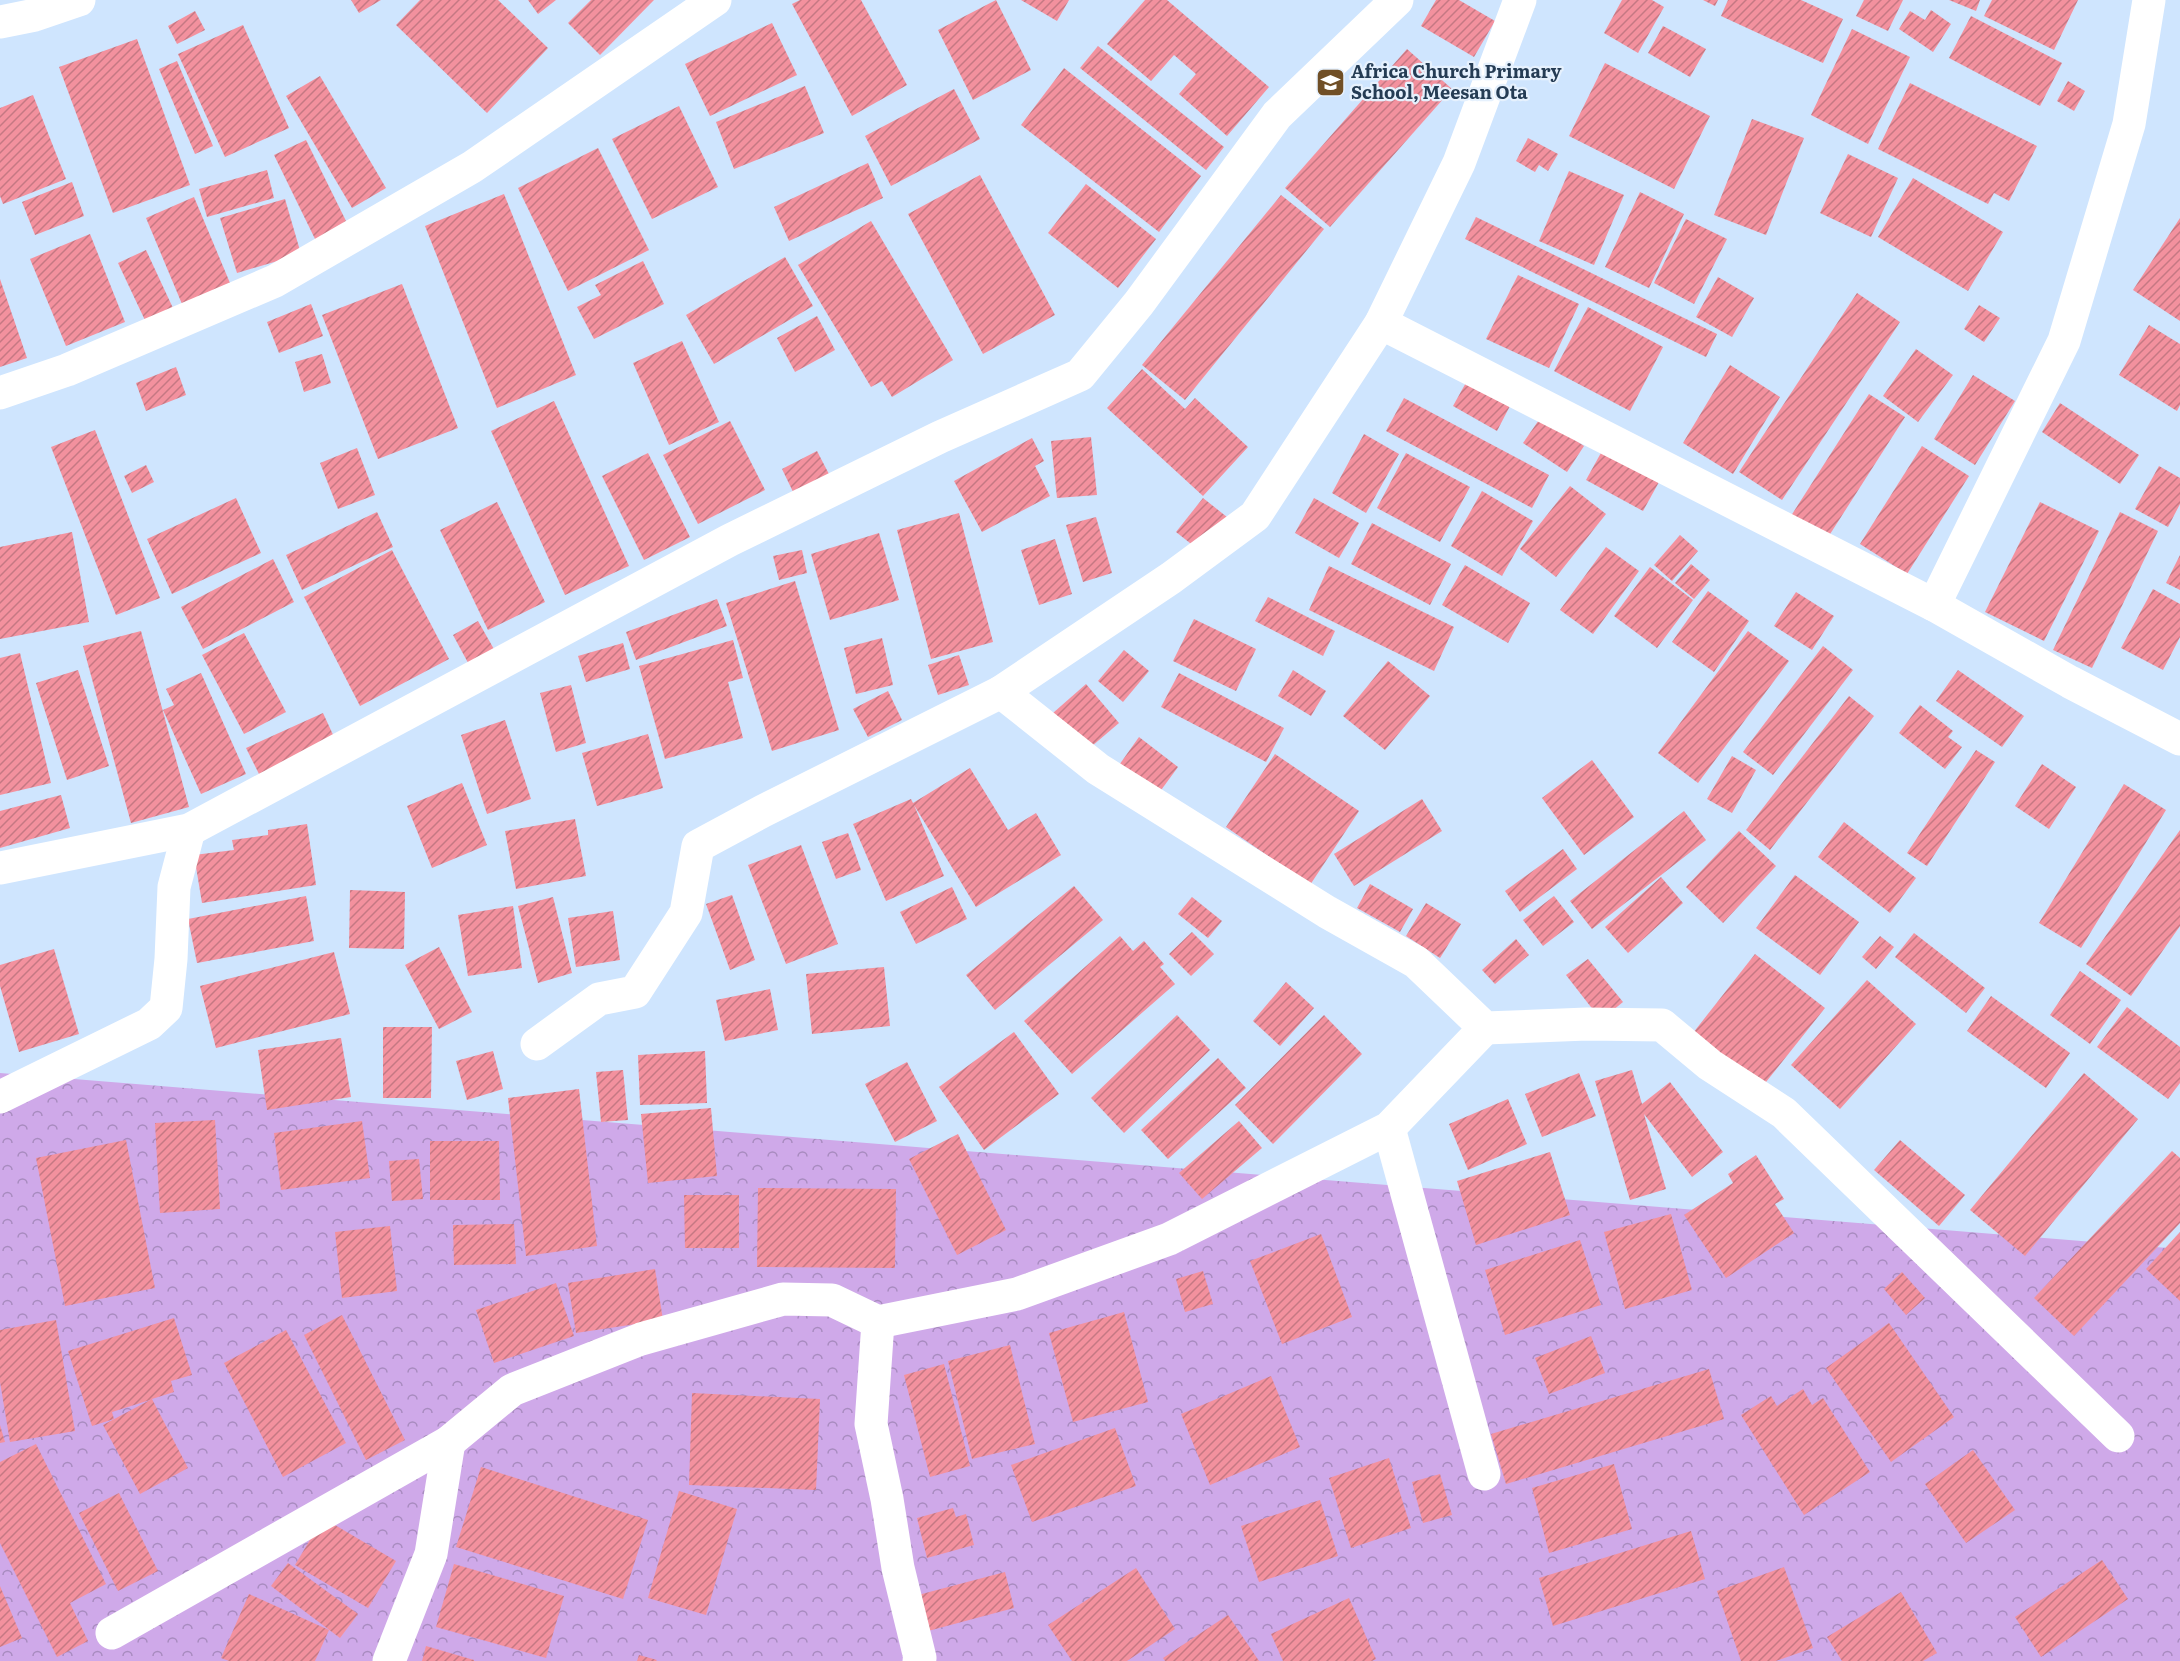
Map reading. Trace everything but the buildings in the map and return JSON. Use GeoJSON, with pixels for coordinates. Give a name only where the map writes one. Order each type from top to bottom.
{"type":"FeatureCollection","features":[{"type":"Feature","properties":{"kind":"street"},"geometry":{"type":"LineString","coordinates":[[0,22],[31,8],[79,0]]}},
{"type":"Feature","properties":{"kind":"street"},"geometry":{"type":"LineString","coordinates":[[0,393],[67,370],[275,281],[472,168],[715,0]]}},
{"type":"Feature","properties":{"kind":"street"},"geometry":{"type":"LineString","coordinates":[[0,868],[189,830],[730,540],[940,437],[1080,375],[1138,303],[1277,116],[1397,0]]}},
{"type":"Feature","properties":{"kind":"street"},"geometry":{"type":"LineString","coordinates":[[537,1044],[598,999],[635,992],[686,913],[698,846],[1001,692],[1171,578],[1255,516],[1381,323],[1459,163],[1520,0]]}},
{"type":"Feature","properties":{"kind":"street"},"geometry":{"type":"LineString","coordinates":[[1934,604],[2064,341],[2129,124],[2149,0]]}},
{"type":"Feature","properties":{"kind":"street"},"geometry":{"type":"LineString","coordinates":[[1381,323],[1934,604],[2070,682],[2180,739]]}},
{"type":"Feature","properties":{"kind":"street"},"geometry":{"type":"LineString","coordinates":[[1001,692],[1098,769],[1327,912],[1416,962],[1485,1028]]}},
{"type":"Feature","properties":{"kind":"street"},"geometry":{"type":"LineString","coordinates":[[0,1096],[148,1024],[166,1008],[174,887],[189,830]]}},
{"type":"Feature","properties":{"kind":"street"},"geometry":{"type":"LineString","coordinates":[[112,1633],[449,1442],[512,1390],[641,1339],[783,1299],[831,1300],[878,1322],[1017,1294],[1169,1239],[1389,1128],[1485,1028],[1662,1024],[1710,1065],[1784,1113],[2118,1436]]}},
{"type":"Feature","properties":{"kind":"street"},"geometry":{"type":"LineString","coordinates":[[1389,1128],[1484,1474]]}},
{"type":"Feature","properties":{"kind":"street"},"geometry":{"type":"LineString","coordinates":[[878,1322],[871,1424],[887,1499],[898,1568],[925,1660]]}},
{"type":"Feature","properties":{"kind":"street"},"geometry":{"type":"LineString","coordinates":[[389,1661],[431,1554],[449,1442]]}},
{"type":"Feature","properties":{"kind":"green space"},"geometry":{"type":"Polygon","coordinates":[[[0,1073],[2180,1249],[2180,1661],[0,1661],[0,1073]]]}},
{"type":"Feature","properties":{"kind":"place","name":"Africa Church Primary School, Meesan Ota"},"geometry":{"type":"Point","coordinates":[1330,82]}}]}
